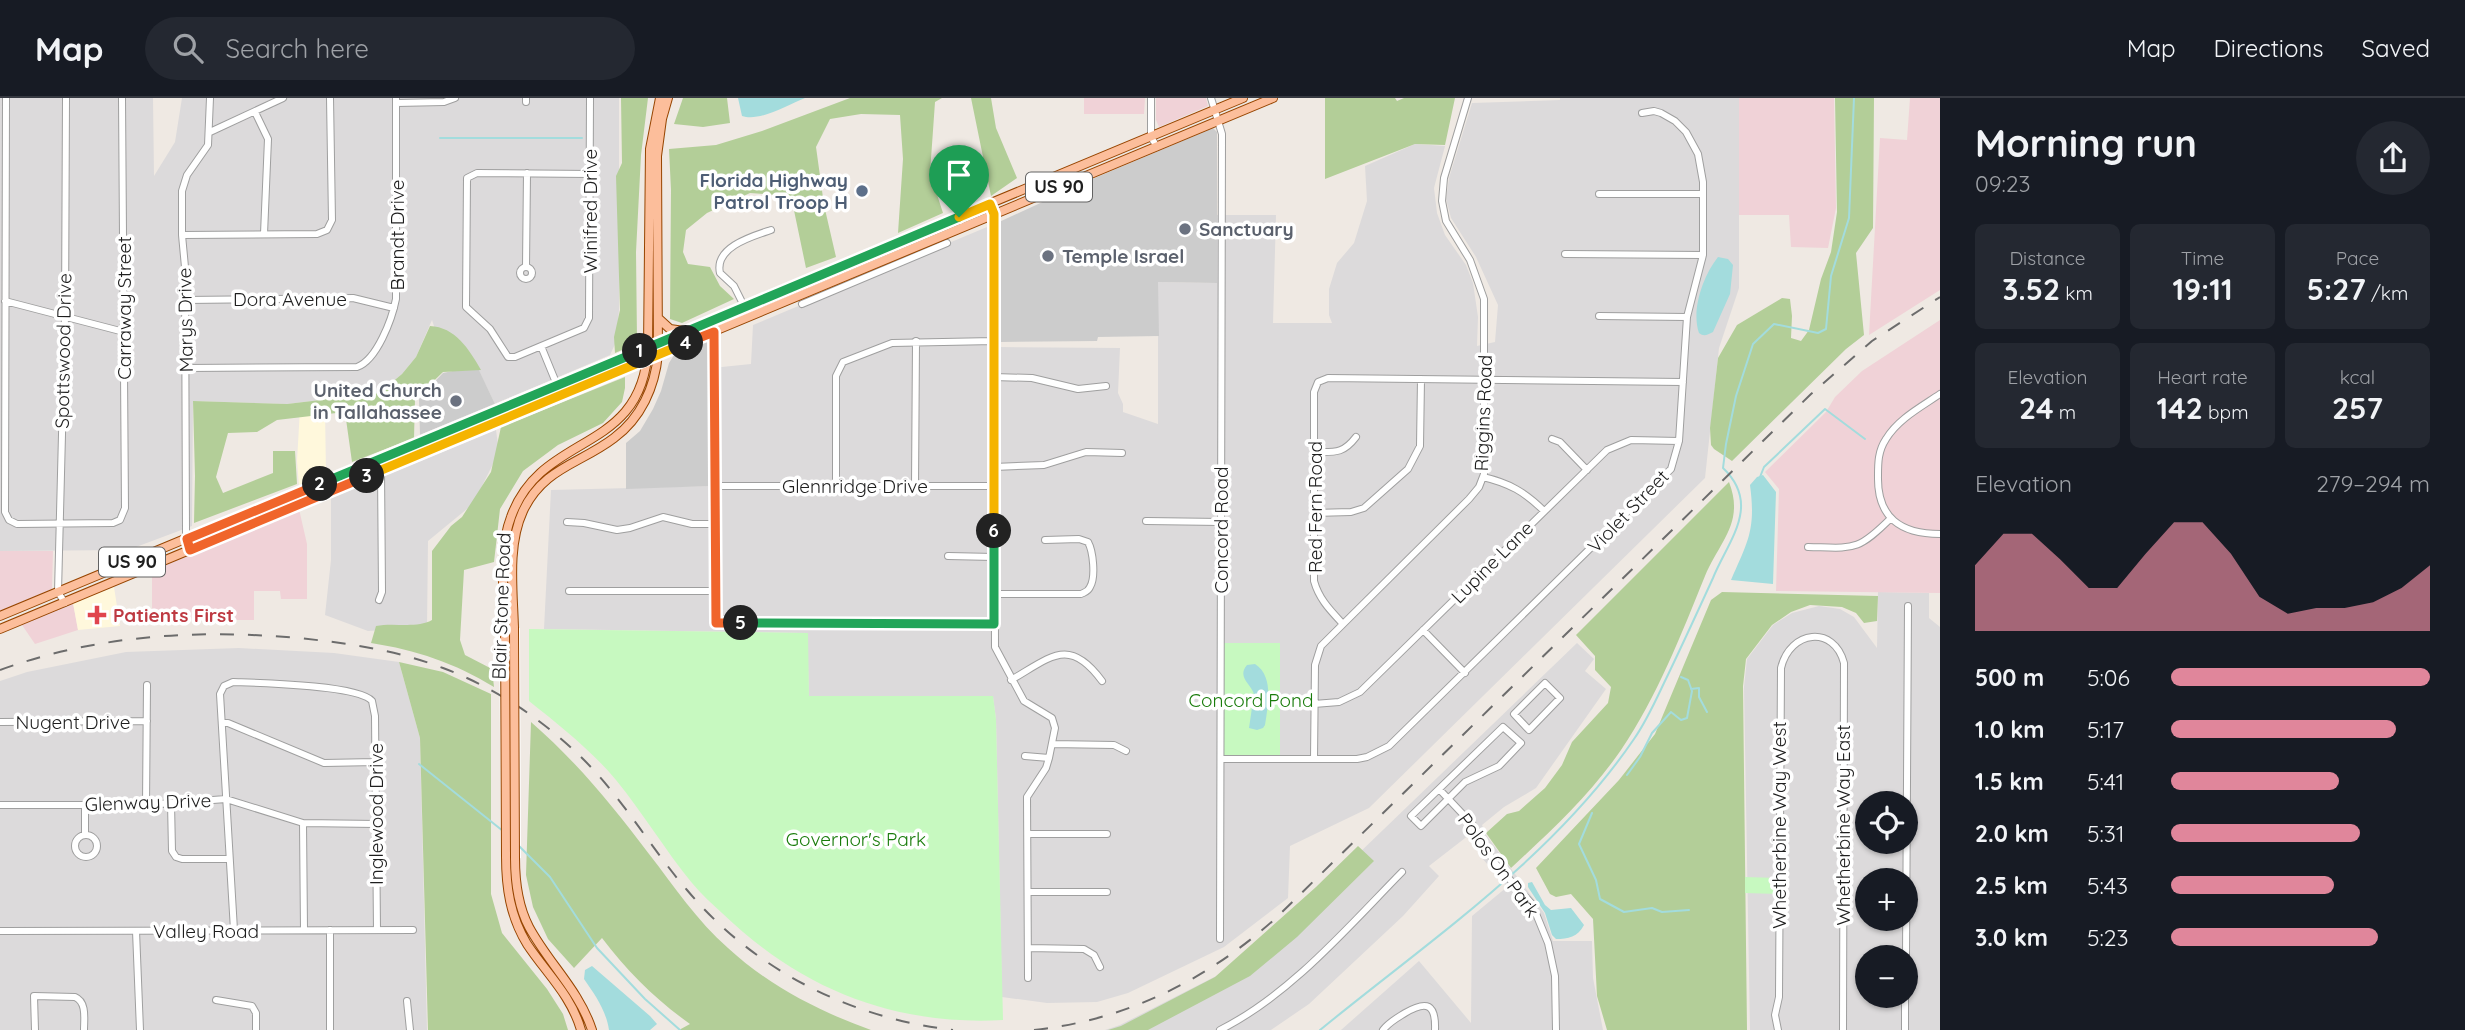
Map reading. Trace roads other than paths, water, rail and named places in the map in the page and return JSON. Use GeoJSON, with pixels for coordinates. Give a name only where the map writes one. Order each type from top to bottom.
{"type":"FeatureCollection","features":[{"type":"Feature","properties":{"kind":"main road","name":"Blair Stone Road"},"geometry":{"type":"LineString","coordinates":[[581,1030],[566,996],[528,944],[517,923],[507,892],[510,857],[509,577],[505,543],[510,519],[520,496],[545,467],[599,436],[624,415],[642,382],[648,347],[650,149],[660,98]]}},
{"type":"Feature","properties":{"kind":"main road","name":"Blair Stone Road"},"geometry":{"type":"LineString","coordinates":[[509,577],[520,520],[536,490],[552,474],[608,442],[628,426],[648,395],[654,380],[658,354],[657,156],[668,98]]}},
{"type":"Feature","properties":{"kind":"main road","name":"US 90"},"geometry":{"type":"LineString","coordinates":[[0,616],[1243,98]]}},
{"type":"Feature","properties":{"kind":"main road","name":"US 90"},"geometry":{"type":"LineString","coordinates":[[0,629],[658,354],[849,280],[994,214],[1273,98]]}},
{"type":"Feature","properties":{"kind":"main road"},"geometry":{"type":"LineString","coordinates":[[1071,170],[1077,179]]}},
{"type":"Feature","properties":{"kind":"main road"},"geometry":{"type":"LineString","coordinates":[[658,318],[670,329],[687,331]]}},
{"type":"Feature","properties":{"kind":"main road"},"geometry":{"type":"LineString","coordinates":[[623,369],[635,372],[642,382]]}},
{"type":"Feature","properties":{"kind":"main road"},"geometry":{"type":"LineString","coordinates":[[624,415],[628,426]]}},
{"type":"Feature","properties":{"kind":"main road"},"geometry":{"type":"LineString","coordinates":[[435,436],[439,446]]}},
{"type":"Feature","properties":{"kind":"main road"},"geometry":{"type":"LineString","coordinates":[[545,467],[552,474]]}},
{"type":"Feature","properties":{"kind":"main road"},"geometry":{"type":"LineString","coordinates":[[311,488],[315,498]]}},
{"type":"Feature","properties":{"kind":"main road","name":"Blair Stone Road"},"geometry":{"type":"LineString","coordinates":[[510,857],[526,920],[538,943],[581,1002],[592,1030]]}},
{"type":"Feature","properties":{"kind":"street"},"geometry":{"type":"LineString","coordinates":[[6,98],[5,512],[9,520],[17,524],[59,524]]}},
{"type":"Feature","properties":{"kind":"street","name":"Spottswood Drive"},"geometry":{"type":"LineString","coordinates":[[58,592],[65,316],[66,98]]}},
{"type":"Feature","properties":{"kind":"street","name":"Carraway Street"},"geometry":{"type":"LineString","coordinates":[[59,524],[113,523],[121,518],[125,508],[122,98]]}},
{"type":"Feature","properties":{"kind":"street","name":"Marys Drive"},"geometry":{"type":"LineString","coordinates":[[190,550],[187,539],[183,185],[206,149],[210,132],[210,98]]}},
{"type":"Feature","properties":{"kind":"street"},"geometry":{"type":"LineString","coordinates":[[210,132],[284,98]]}},
{"type":"Feature","properties":{"kind":"street"},"geometry":{"type":"LineString","coordinates":[[182,235],[317,234],[327,230],[331,225],[330,98]]}},
{"type":"Feature","properties":{"kind":"street"},"geometry":{"type":"LineString","coordinates":[[396,100],[448,102],[454,98]]}},
{"type":"Feature","properties":{"kind":"street","name":"Winifred Drive"},"geometry":{"type":"LineString","coordinates":[[541,346],[588,324],[590,98]]}},
{"type":"Feature","properties":{"kind":"street"},"geometry":{"type":"LineString","coordinates":[[1151,98],[1152,137],[1157,147]]}},
{"type":"Feature","properties":{"kind":"street","name":"Concord Road"},"geometry":{"type":"LineString","coordinates":[[1211,98],[1222,134],[1220,939]]}},
{"type":"Feature","properties":{"kind":"street","name":"Riggins Road"},"geometry":{"type":"LineString","coordinates":[[1314,759],[1315,666],[1319,651],[1342,623],[1469,499],[1483,477],[1485,310],[1480,285],[1470,260],[1452,233],[1442,201],[1444,178],[1468,98]]}},
{"type":"Feature","properties":{"kind":"street","name":"Brandt Drive"},"geometry":{"type":"LineString","coordinates":[[186,368],[357,367],[366,363],[375,351],[394,308],[398,283],[396,100]]}},
{"type":"Feature","properties":{"kind":"street"},"geometry":{"type":"LineString","coordinates":[[255,112],[268,139],[264,234]]}},
{"type":"Feature","properties":{"kind":"street","name":"Violet Street"},"geometry":{"type":"LineString","coordinates":[[1221,759],[1356,759],[1378,753],[1389,746],[1663,478],[1675,460],[1679,441],[1687,317],[1703,255],[1703,194],[1698,154],[1686,132],[1675,121],[1661,113],[1642,113]]}},
{"type":"Feature","properties":{"kind":"street"},"geometry":{"type":"LineString","coordinates":[[556,385],[541,346],[515,357],[505,354],[490,329],[466,307],[465,184],[469,176],[477,173],[590,174]]}},
{"type":"Feature","properties":{"kind":"street"},"geometry":{"type":"LineString","coordinates":[[526,267],[527,173]]}},
{"type":"Feature","properties":{"kind":"street"},"geometry":{"type":"LineString","coordinates":[[1599,194],[1703,194]]}},
{"type":"Feature","properties":{"kind":"street"},"geometry":{"type":"LineString","coordinates":[[990,204],[994,214],[995,648],[1027,704],[1052,718],[1055,728],[1046,768],[1027,797],[1028,978]]}},
{"type":"Feature","properties":{"kind":"street"},"geometry":{"type":"LineString","coordinates":[[744,306],[734,286],[720,272],[720,260],[725,252],[771,230]]}},
{"type":"Feature","properties":{"kind":"street"},"geometry":{"type":"LineString","coordinates":[[891,245],[898,259],[947,243]]}},
{"type":"Feature","properties":{"kind":"street"},"geometry":{"type":"LineString","coordinates":[[1565,254],[1703,255]]}},
{"type":"Feature","properties":{"kind":"street"},"geometry":{"type":"LineString","coordinates":[[802,304],[849,280],[844,264]]}},
{"type":"Feature","properties":{"kind":"street","name":"Dora Avenue"},"geometry":{"type":"LineString","coordinates":[[185,300],[353,298],[394,308]]}},
{"type":"Feature","properties":{"kind":"street"},"geometry":{"type":"LineString","coordinates":[[5,301],[124,332]]}},
{"type":"Feature","properties":{"kind":"street"},"geometry":{"type":"LineString","coordinates":[[1599,316],[1687,317]]}},
{"type":"Feature","properties":{"kind":"street"},"geometry":{"type":"LineString","coordinates":[[714,332],[716,623],[994,624]]}},
{"type":"Feature","properties":{"kind":"street"},"geometry":{"type":"LineString","coordinates":[[836,486],[836,376],[840,365],[885,345],[916,341],[994,341]]}},
{"type":"Feature","properties":{"kind":"street"},"geometry":{"type":"LineString","coordinates":[[915,486],[916,341]]}},
{"type":"Feature","properties":{"kind":"street"},"geometry":{"type":"LineString","coordinates":[[994,377],[1032,378],[1079,389],[1106,386]]}},
{"type":"Feature","properties":{"kind":"street","name":"Red Fern Road"},"geometry":{"type":"LineString","coordinates":[[1342,623],[1326,606],[1317,591],[1314,574],[1314,392],[1318,382],[1328,378],[1421,379]]}},
{"type":"Feature","properties":{"kind":"street"},"geometry":{"type":"LineString","coordinates":[[1314,513],[1351,512],[1364,508],[1376,500],[1412,464],[1421,439],[1421,379],[1682,382]]}},
{"type":"Feature","properties":{"kind":"street"},"geometry":{"type":"LineString","coordinates":[[1940,394],[1896,426],[1882,445],[1878,462],[1878,487],[1883,507],[1891,518],[1909,530],[1940,534]]}},
{"type":"Feature","properties":{"kind":"street"},"geometry":{"type":"LineString","coordinates":[[1315,452],[1342,450],[1349,447],[1356,437]]}},
{"type":"Feature","properties":{"kind":"street"},"geometry":{"type":"LineString","coordinates":[[1552,439],[1560,442],[1587,470]]}},
{"type":"Feature","properties":{"kind":"street","name":"Lupine Lane"},"geometry":{"type":"LineString","coordinates":[[1314,704],[1339,702],[1352,697],[1607,450],[1623,442],[1639,440],[1679,441]]}},
{"type":"Feature","properties":{"kind":"street"},"geometry":{"type":"LineString","coordinates":[[994,467],[1044,465],[1086,452],[1122,453]]}},
{"type":"Feature","properties":{"kind":"street"},"geometry":{"type":"LineString","coordinates":[[379,460],[382,592],[379,600]]}},
{"type":"Feature","properties":{"kind":"street"},"geometry":{"type":"LineString","coordinates":[[1483,477],[1511,485],[1531,497],[1544,510]]}},
{"type":"Feature","properties":{"kind":"street","name":"Glennridge Drive"},"geometry":{"type":"LineString","coordinates":[[716,486],[994,486]]}},
{"type":"Feature","properties":{"kind":"street"},"geometry":{"type":"LineString","coordinates":[[567,522],[617,530],[663,517],[692,524],[716,524]]}},
{"type":"Feature","properties":{"kind":"street"},"geometry":{"type":"LineString","coordinates":[[1808,547],[1860,545],[1891,518]]}},
{"type":"Feature","properties":{"kind":"street"},"geometry":{"type":"LineString","coordinates":[[1146,521],[1221,522]]}},
{"type":"Feature","properties":{"kind":"street"},"geometry":{"type":"LineString","coordinates":[[994,594],[1081,594],[1089,590],[1092,583],[1092,550],[1088,542],[1079,539],[1045,540]]}},
{"type":"Feature","properties":{"kind":"street"},"geometry":{"type":"LineString","coordinates":[[948,556],[994,557]]}},
{"type":"Feature","properties":{"kind":"street"},"geometry":{"type":"LineString","coordinates":[[569,591],[716,591]]}},
{"type":"Feature","properties":{"kind":"street"},"geometry":{"type":"LineString","coordinates":[[58,592],[65,603]]}},
{"type":"Feature","properties":{"kind":"street"},"geometry":{"type":"LineString","coordinates":[[1906,945],[1908,606]]}},
{"type":"Feature","properties":{"kind":"street"},"geometry":{"type":"LineString","coordinates":[[1423,630],[1465,673]]}},
{"type":"Feature","properties":{"kind":"street","name":"Whetherbine Way West"},"geometry":{"type":"LineString","coordinates":[[1778,1030],[1775,1015],[1779,997],[1781,668],[1791,647],[1813,636]]}},
{"type":"Feature","properties":{"kind":"street","name":"Whetherbine Way East"},"geometry":{"type":"LineString","coordinates":[[1813,636],[1830,643],[1843,657],[1844,663],[1843,1030]]}},
{"type":"Feature","properties":{"kind":"street"},"geometry":{"type":"LineString","coordinates":[[1011,680],[1049,659],[1070,654],[1087,663],[1102,681]]}},
{"type":"Feature","properties":{"kind":"street","name":"Inglewood Drive"},"geometry":{"type":"LineString","coordinates":[[222,723],[220,693],[228,683],[233,682],[314,687],[365,695],[371,699],[375,716],[377,930]]}},
{"type":"Feature","properties":{"kind":"street"},"geometry":{"type":"LineString","coordinates":[[1545,683],[1560,698],[1529,730],[1523,723],[1514,714],[1545,683]]}},
{"type":"Feature","properties":{"kind":"street"},"geometry":{"type":"LineString","coordinates":[[146,805],[147,685]]}},
{"type":"Feature","properties":{"kind":"street","name":"Nugent Drive"},"geometry":{"type":"LineString","coordinates":[[0,722],[147,722]]}},
{"type":"Feature","properties":{"kind":"street"},"geometry":{"type":"LineString","coordinates":[[234,930],[222,723],[229,723],[324,763],[376,762]]}},
{"type":"Feature","properties":{"kind":"street"},"geometry":{"type":"LineString","coordinates":[[1512,735],[1523,723]]}},
{"type":"Feature","properties":{"kind":"street"},"geometry":{"type":"LineString","coordinates":[[1503,727],[1512,735],[1521,743],[1499,766],[1465,782],[1421,826],[1411,816],[1503,727]]}},
{"type":"Feature","properties":{"kind":"street"},"geometry":{"type":"LineString","coordinates":[[1052,744],[1114,746],[1126,751]]}},
{"type":"Feature","properties":{"kind":"street"},"geometry":{"type":"LineString","coordinates":[[1025,756],[1049,758]]}},
{"type":"Feature","properties":{"kind":"street","name":"Polos On Park"},"geometry":{"type":"LineString","coordinates":[[1439,789],[1473,825],[1488,853],[1532,904],[1548,943],[1555,976],[1556,1030]]}},
{"type":"Feature","properties":{"kind":"street","name":"Glenway Drive"},"geometry":{"type":"LineString","coordinates":[[0,805],[146,805],[226,799],[303,823],[376,824]]}},
{"type":"Feature","properties":{"kind":"street"},"geometry":{"type":"LineString","coordinates":[[171,803],[172,851],[176,857],[229,859]]}},
{"type":"Feature","properties":{"kind":"street"},"geometry":{"type":"LineString","coordinates":[[85,805],[85,835]]}},
{"type":"Feature","properties":{"kind":"street"},"geometry":{"type":"LineString","coordinates":[[303,823],[304,930]]}},
{"type":"Feature","properties":{"kind":"street"},"geometry":{"type":"LineString","coordinates":[[1028,834],[1107,834]]}},
{"type":"Feature","properties":{"kind":"street"},"geometry":{"type":"LineString","coordinates":[[1220,1030],[1266,1001],[1295,977],[1402,872]]}},
{"type":"Feature","properties":{"kind":"street"},"geometry":{"type":"LineString","coordinates":[[1028,892],[1107,892]]}},
{"type":"Feature","properties":{"kind":"street"},"geometry":{"type":"LineString","coordinates":[[330,930],[330,1030]]}},
{"type":"Feature","properties":{"kind":"street","name":"Valley Road"},"geometry":{"type":"LineString","coordinates":[[0,931],[413,930]]}},
{"type":"Feature","properties":{"kind":"street"},"geometry":{"type":"LineString","coordinates":[[136,931],[140,1030]]}},
{"type":"Feature","properties":{"kind":"street"},"geometry":{"type":"LineString","coordinates":[[1028,948],[1084,949],[1094,955],[1100,967]]}},
{"type":"Feature","properties":{"kind":"street"},"geometry":{"type":"LineString","coordinates":[[35,1030],[34,996],[80,999],[83,1004],[84,1030]]}},
{"type":"Feature","properties":{"kind":"street"},"geometry":{"type":"LineString","coordinates":[[216,1000],[251,1006],[256,1013],[256,1030]]}},
{"type":"Feature","properties":{"kind":"street"},"geometry":{"type":"LineString","coordinates":[[407,1001],[410,1030]]}},
{"type":"Feature","properties":{"kind":"street"},"geometry":{"type":"LineString","coordinates":[[1383,1030],[1388,1023],[1414,1007],[1425,1005],[1431,1008],[1435,1015],[1436,1030]]}},
{"type":"Feature","properties":{"kind":"street"},"geometry":{"type":"LineString","coordinates":[[1905,1008],[1905,1030]]}},
{"type":"Feature","properties":{"kind":"water"},"geometry":{"type":"Polygon","coordinates":[[[738,98],[805,98],[765,115],[749,117],[742,116],[738,98]]]}},
{"type":"Feature","properties":{"kind":"water"},"geometry":{"type":"Polygon","coordinates":[[[1718,257],[1728,259],[1733,265],[1730,294],[1713,332],[1702,335],[1699,333],[1696,314],[1700,294],[1703,283],[1718,257]]]}},
{"type":"Feature","properties":{"kind":"water"},"geometry":{"type":"Polygon","coordinates":[[[1763,475],[1776,492],[1773,584],[1731,580],[1751,525],[1750,485],[1763,475]]]}},
{"type":"Feature","properties":{"kind":"water"},"geometry":{"type":"Polygon","coordinates":[[[1255,664],[1265,676],[1268,692],[1265,725],[1257,730],[1249,728],[1254,694],[1243,673],[1247,665],[1255,664]]]}},
{"type":"Feature","properties":{"kind":"water"},"geometry":{"type":"Polygon","coordinates":[[[1532,882],[1545,905],[1551,910],[1571,908],[1584,925],[1579,932],[1556,939],[1552,935],[1545,913],[1528,887],[1528,883],[1532,882]]]}},
{"type":"Feature","properties":{"kind":"water"},"geometry":{"type":"Polygon","coordinates":[[[592,966],[657,1024],[650,1030],[609,1030],[603,1009],[584,979],[585,970],[592,966]]]}},
{"type":"Feature","properties":{"kind":"waterway"},"geometry":{"type":"LineString","coordinates":[[1320,1030],[1446,930],[1528,860],[1602,782],[1642,726],[1677,657],[1738,523],[1740,496],[1734,482],[1723,468],[1736,396],[1753,344],[1774,324],[1818,333],[1826,329],[1831,276],[1849,218],[1854,98]]}},
{"type":"Feature","properties":{"kind":"waterway"},"geometry":{"type":"LineString","coordinates":[[440,138],[582,138]]}},
{"type":"Feature","properties":{"kind":"waterway"},"geometry":{"type":"LineString","coordinates":[[1760,477],[1764,467],[1825,409],[1865,439]]}},
{"type":"Feature","properties":{"kind":"waterway"},"geometry":{"type":"LineString","coordinates":[[1627,775],[1652,733],[1671,712],[1681,720],[1687,718],[1692,691],[1688,680],[1681,677]]}},
{"type":"Feature","properties":{"kind":"waterway"},"geometry":{"type":"LineString","coordinates":[[1691,689],[1699,688],[1699,697],[1707,712]]}},
{"type":"Feature","properties":{"kind":"waterway"},"geometry":{"type":"LineString","coordinates":[[419,764],[503,831]]}},
{"type":"Feature","properties":{"kind":"waterway"},"geometry":{"type":"LineString","coordinates":[[1592,813],[1579,844],[1596,880],[1600,899],[1624,912],[1652,908],[1662,912],[1689,910]]}},
{"type":"Feature","properties":{"kind":"waterway"},"geometry":{"type":"LineString","coordinates":[[517,844],[550,877],[597,948],[645,999],[680,1030]]}},
{"type":"Feature","properties":{"kind":"railway"},"geometry":{"type":"LineString","coordinates":[[1034,1030],[1102,1017],[1134,1006],[1195,977],[1251,939],[1277,917],[1811,394],[1872,341],[1940,297]]}},
{"type":"Feature","properties":{"kind":"railway"},"geometry":{"type":"LineString","coordinates":[[0,670],[36,658],[110,642],[222,634],[298,638],[353,645],[408,656],[443,668],[499,694],[566,743],[610,789],[687,890],[742,944],[806,986],[841,1002],[915,1024],[953,1030]]}},
{"type":"Feature","properties":{"kind":"place","name":"Florida Highway Patrol Troop H"},"geometry":{"type":"Point","coordinates":[862,191]}},
{"type":"Feature","properties":{"kind":"place","name":"Sanctuary"},"geometry":{"type":"Point","coordinates":[1185,229]}},
{"type":"Feature","properties":{"kind":"place","name":"Temple Israel"},"geometry":{"type":"Point","coordinates":[1048,256]}},
{"type":"Feature","properties":{"kind":"place","name":"United Church in Tallahassee"},"geometry":{"type":"Point","coordinates":[456,401]}},
{"type":"Feature","properties":{"kind":"place","name":"Patients First"},"geometry":{"type":"Point","coordinates":[97,615]}},
{"type":"Feature","properties":{"kind":"park label","name":"Concord Pond"},"geometry":{"type":"Point","coordinates":[1251,700]}},
{"type":"Feature","properties":{"kind":"park label","name":"Governor's Park"},"geometry":{"type":"Point","coordinates":[856,839]}}]}
